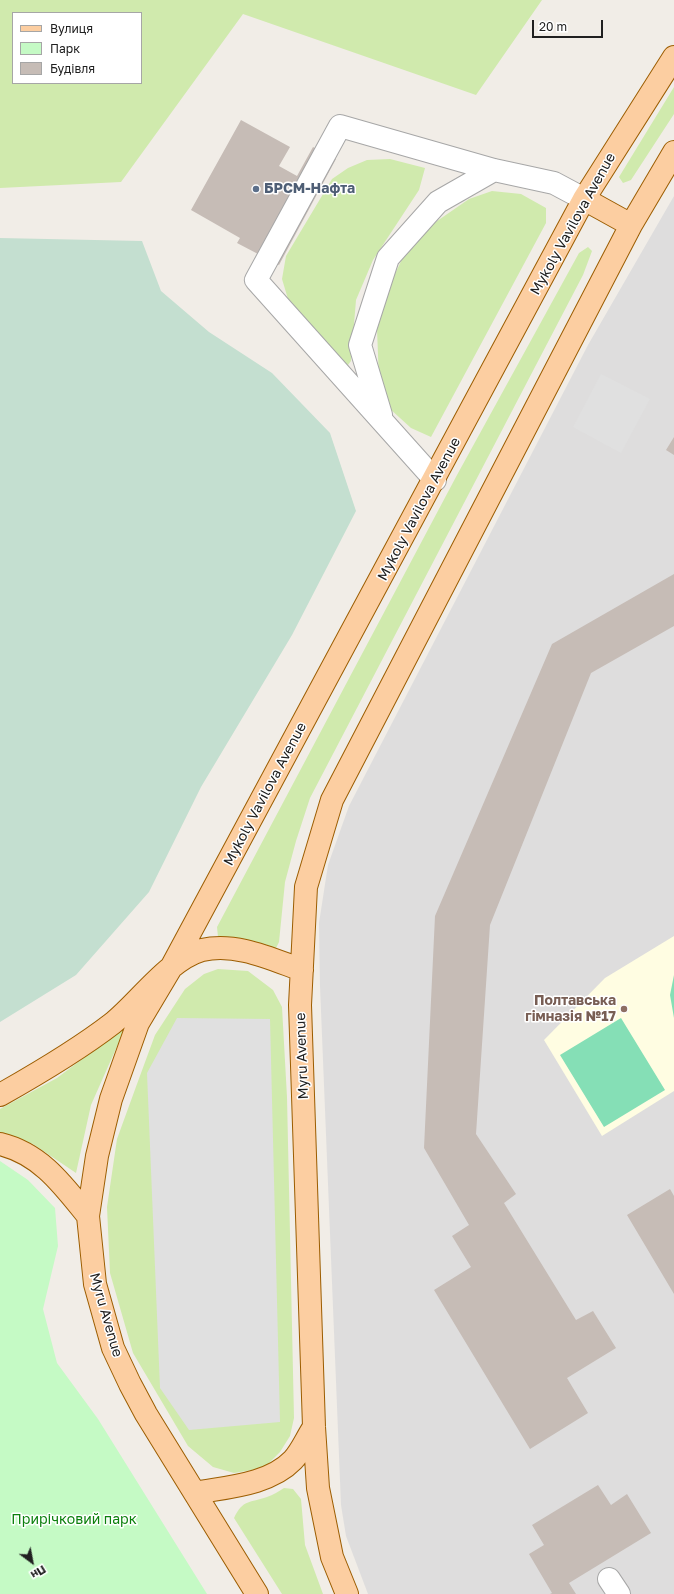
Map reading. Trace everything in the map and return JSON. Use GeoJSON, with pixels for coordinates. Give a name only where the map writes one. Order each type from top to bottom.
{"type":"FeatureCollection","features":[{"type":"Feature","properties":{"kind":"main road","name":"Mykoly Vavilova Avenue"},"geometry":{"type":"LineString","coordinates":[[172,966],[435,480],[584,199],[674,57]]}},
{"type":"Feature","properties":{"kind":"main road"},"geometry":{"type":"LineString","coordinates":[[0,1095],[46,1069],[114,1022],[172,966],[202,950],[229,947],[266,957],[302,970],[306,887],[332,800],[631,225],[674,152]]}},
{"type":"Feature","properties":{"kind":"main road"},"geometry":{"type":"LineString","coordinates":[[584,199],[631,225]]}},
{"type":"Feature","properties":{"kind":"main road","name":"Myru Avenue"},"geometry":{"type":"LineString","coordinates":[[172,966],[138,1023],[111,1099],[97,1156],[88,1216],[95,1284],[113,1348],[146,1414],[257,1594]]}},
{"type":"Feature","properties":{"kind":"main road","name":"Myru Avenue"},"geometry":{"type":"LineString","coordinates":[[302,970],[300,1006],[314,1427],[318,1488],[332,1557],[347,1594]]}},
{"type":"Feature","properties":{"kind":"main road"},"geometry":{"type":"LineString","coordinates":[[0,1144],[29,1154],[43,1165],[66,1188],[88,1216]]}},
{"type":"Feature","properties":{"kind":"main road"},"geometry":{"type":"LineString","coordinates":[[195,1493],[249,1482],[273,1474],[293,1460],[314,1427]]}},
{"type":"Feature","properties":{"kind":"lane"},"geometry":{"type":"LineString","coordinates":[[435,480],[256,280],[340,126],[494,170],[554,183],[584,199]]}},
{"type":"Feature","properties":{"kind":"lane"},"geometry":{"type":"LineString","coordinates":[[383,422],[360,345],[388,258],[438,202],[494,170]]}},
{"type":"Feature","properties":{"kind":"shaded area"},"geometry":{"type":"Polygon","coordinates":[[[674,196],[674,1594],[368,1594],[346,1536],[341,1505],[320,986],[319,923],[328,865],[349,806],[588,345],[674,196]]]}},
{"type":"Feature","properties":{"kind":"shaded area"},"geometry":{"type":"Polygon","coordinates":[[[601,374],[650,399],[621,453],[573,427],[601,374]]]}},
{"type":"Feature","properties":{"kind":"shaded area","name":"Полтавська гімназія №17"},"geometry":{"type":"Polygon","coordinates":[[[674,936],[674,1091],[602,1136],[544,1040],[605,978],[674,936]]]}},
{"type":"Feature","properties":{"kind":"shaded area"},"geometry":{"type":"Polygon","coordinates":[[[177,1018],[270,1019],[280,1422],[189,1430],[160,1388],[147,1073],[177,1018]]]}},
{"type":"Feature","properties":{"kind":"green space"},"geometry":{"type":"Polygon","coordinates":[[[0,0],[542,0],[476,95],[243,14],[121,182],[0,188],[0,0]]]}},
{"type":"Feature","properties":{"kind":"green space"},"geometry":{"type":"Polygon","coordinates":[[[674,87],[674,114],[631,180],[623,183],[619,177],[674,87]]]}},
{"type":"Feature","properties":{"kind":"green space"},"geometry":{"type":"Polygon","coordinates":[[[390,159],[425,168],[419,190],[373,260],[356,300],[351,361],[348,365],[339,364],[291,309],[282,279],[286,256],[332,179],[348,168],[367,160],[390,159]]]}},
{"type":"Feature","properties":{"kind":"green space"},"geometry":{"type":"Polygon","coordinates":[[[492,191],[521,194],[546,208],[546,223],[431,437],[411,428],[389,408],[379,381],[377,329],[386,293],[403,257],[427,228],[469,199],[492,191]]]}},
{"type":"Feature","properties":{"kind":"green space"},"geometry":{"type":"Polygon","coordinates":[[[0,238],[142,241],[161,291],[209,332],[272,373],[330,433],[356,511],[292,635],[201,787],[149,892],[76,975],[0,1022],[0,238]]]}},
{"type":"Feature","properties":{"kind":"green space"},"geometry":{"type":"Polygon","coordinates":[[[588,247],[592,251],[583,275],[310,798],[285,882],[279,942],[276,948],[265,948],[218,937],[217,927],[457,475],[579,253],[588,247]]]}},
{"type":"Feature","properties":{"kind":"green space"},"geometry":{"type":"Polygon","coordinates":[[[218,969],[248,971],[273,990],[282,1007],[287,1097],[294,1418],[290,1436],[280,1452],[264,1468],[234,1473],[213,1467],[188,1446],[133,1353],[110,1273],[107,1207],[117,1139],[155,1035],[185,989],[204,974],[218,969]]]}},
{"type":"Feature","properties":{"kind":"green space"},"geometry":{"type":"Polygon","coordinates":[[[674,975],[674,1018],[670,995],[674,975]]]}},
{"type":"Feature","properties":{"kind":"green space"},"geometry":{"type":"Polygon","coordinates":[[[621,1018],[665,1090],[604,1127],[560,1055],[621,1018]]]}},
{"type":"Feature","properties":{"kind":"green space"},"geometry":{"type":"Polygon","coordinates":[[[126,1026],[91,1105],[76,1173],[33,1144],[0,1133],[0,1109],[57,1078],[126,1026]]]}},
{"type":"Feature","properties":{"kind":"green space","name":"Прирічковий парк"},"geometry":{"type":"Polygon","coordinates":[[[0,1161],[28,1180],[55,1208],[58,1246],[43,1309],[57,1363],[98,1419],[207,1594],[0,1594],[0,1161]]]}},
{"type":"Feature","properties":{"kind":"green space"},"geometry":{"type":"Polygon","coordinates":[[[284,1488],[293,1489],[301,1499],[305,1545],[323,1594],[282,1594],[234,1518],[237,1512],[244,1505],[251,1501],[269,1496],[284,1488]]]}},
{"type":"Feature","properties":{"kind":"building"},"geometry":{"type":"Polygon","coordinates":[[[241,120],[290,147],[279,166],[297,176],[313,147],[336,159],[279,265],[237,243],[240,238],[191,210],[241,120]]]}},
{"type":"Feature","properties":{"kind":"building"},"geometry":{"type":"Polygon","coordinates":[[[674,437],[674,455],[666,450],[674,437]]]}},
{"type":"Feature","properties":{"kind":"building"},"geometry":{"type":"Polygon","coordinates":[[[674,574],[674,626],[591,673],[490,925],[476,1134],[516,1194],[504,1203],[576,1320],[593,1311],[616,1348],[567,1378],[588,1413],[530,1449],[434,1290],[471,1267],[452,1236],[469,1225],[424,1148],[435,916],[552,644],[674,574]]]}},
{"type":"Feature","properties":{"kind":"building"},"geometry":{"type":"Polygon","coordinates":[[[670,1189],[674,1196],[674,1294],[627,1215],[670,1189]]]}},
{"type":"Feature","properties":{"kind":"building"},"geometry":{"type":"Polygon","coordinates":[[[598,1485],[611,1505],[627,1494],[651,1533],[569,1583],[576,1594],[550,1594],[552,1593],[529,1554],[544,1545],[532,1525],[598,1485]]]}},
{"type":"Feature","properties":{"kind":"place","name":"БРСМ-Нафта"},"geometry":{"type":"Point","coordinates":[256,189]}},
{"type":"Feature","properties":{"kind":"place","name":"Полтавська гімназія №17"},"geometry":{"type":"Point","coordinates":[624,1009]}}]}
